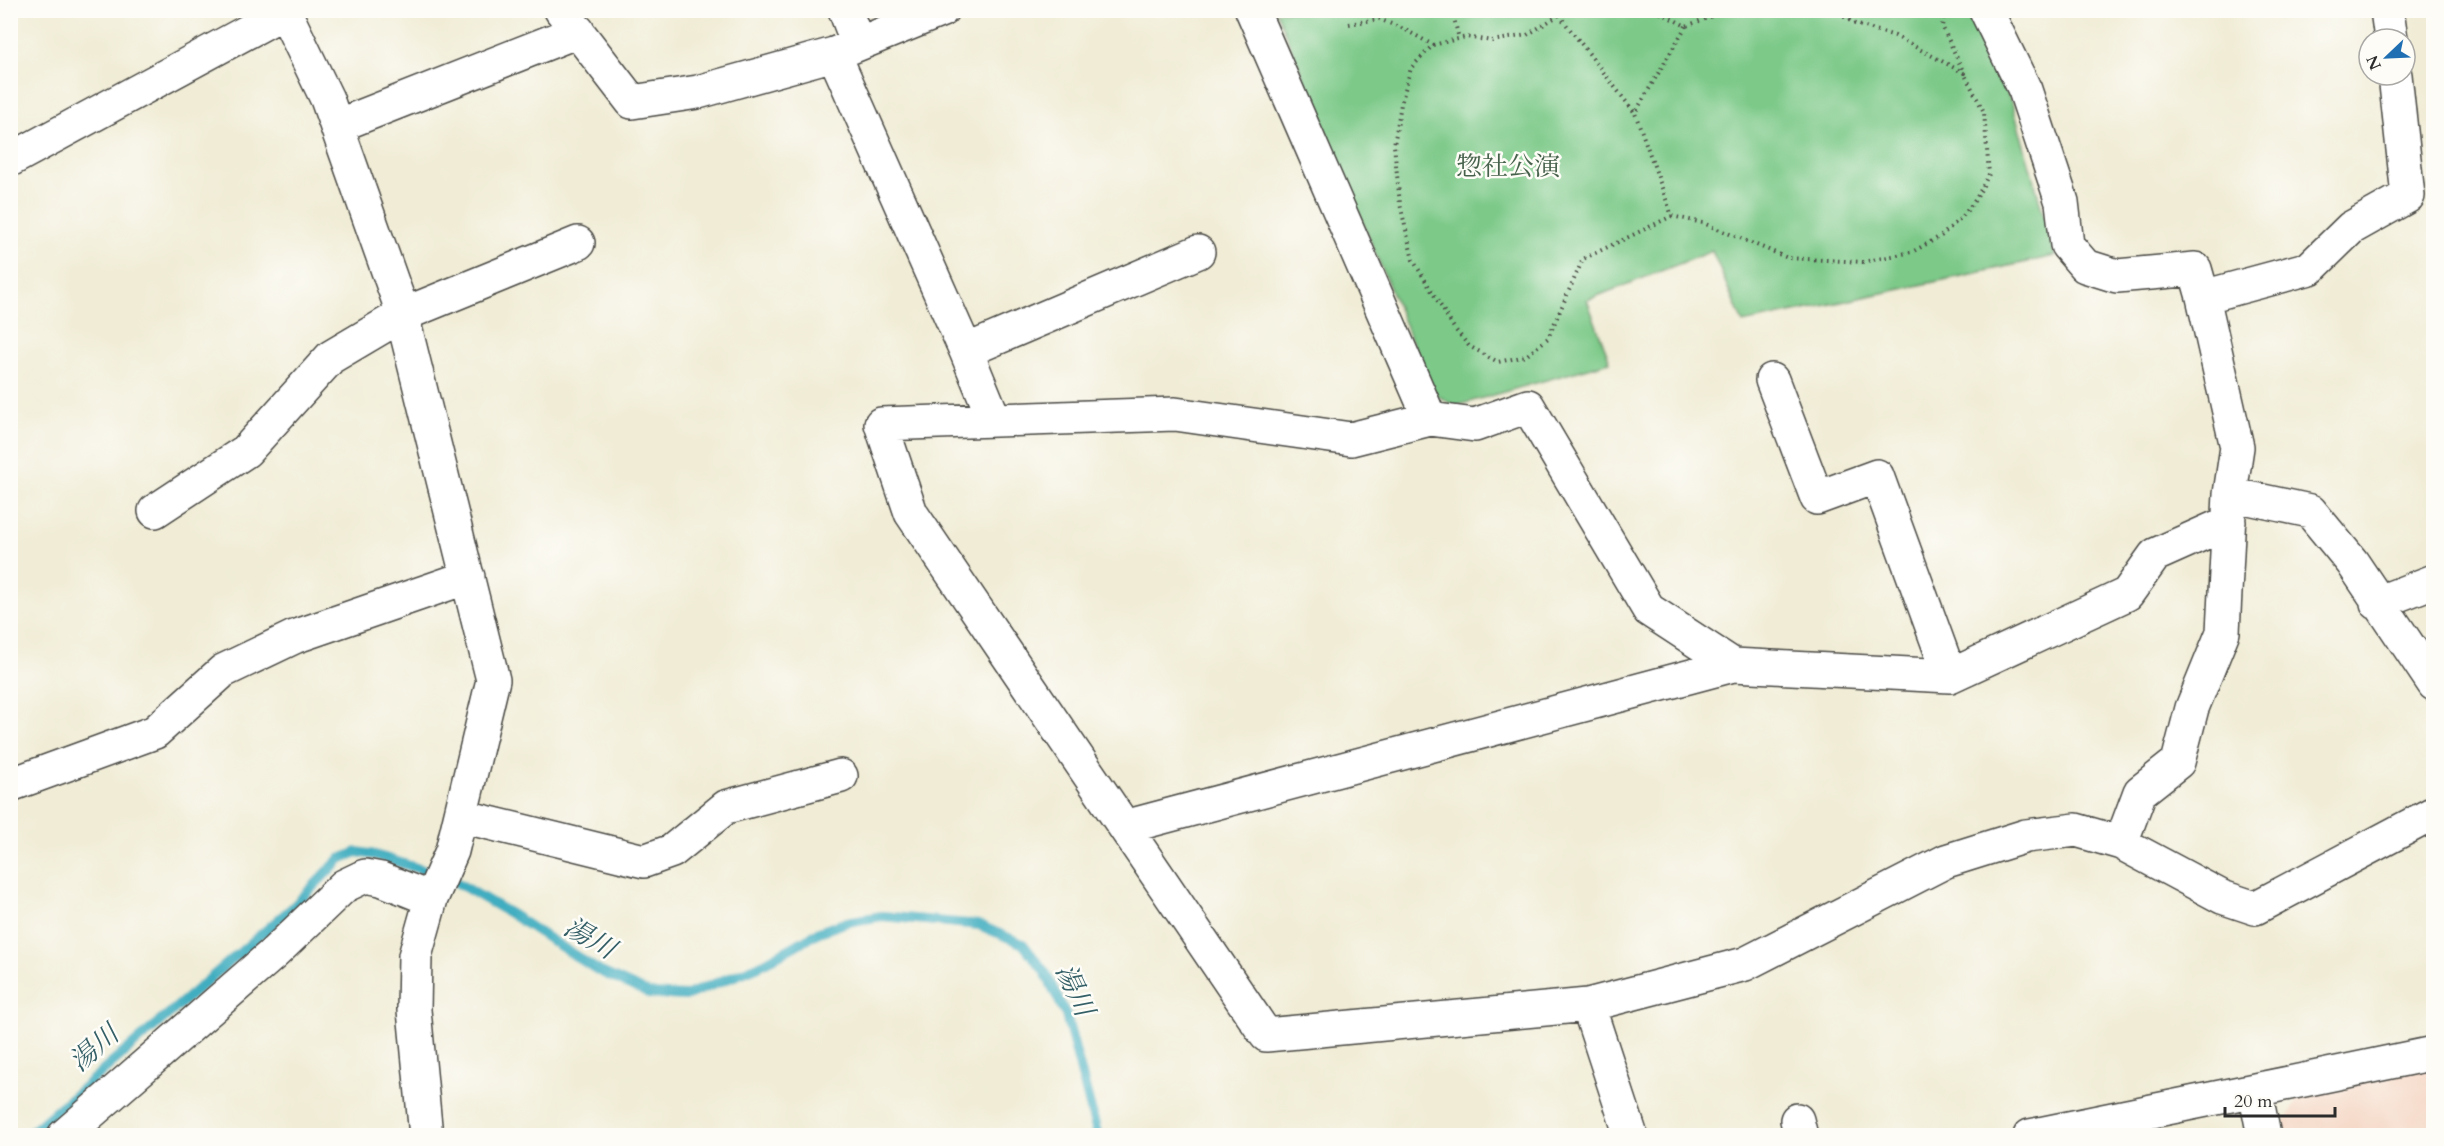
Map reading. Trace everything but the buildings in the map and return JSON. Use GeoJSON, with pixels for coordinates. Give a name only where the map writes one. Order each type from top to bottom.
{"type":"FeatureCollection","features":[{"type":"Feature","properties":{"kind":"street"},"geometry":{"type":"LineString","coordinates":[[845,10],[846,49],[994,419]]}},
{"type":"Feature","properties":{"kind":"street"},"geometry":{"type":"LineString","coordinates":[[336,126],[570,21],[632,102],[698,93],[846,49],[942,10]]}},
{"type":"Feature","properties":{"kind":"street"},"geometry":{"type":"LineString","coordinates":[[1252,10],[1430,419]]}},
{"type":"Feature","properties":{"kind":"street"},"geometry":{"type":"LineString","coordinates":[[1986,10],[2025,90],[2062,202],[2067,245],[2085,266],[2117,276],[2195,269],[2236,447],[2229,508],[2223,633],[2192,708],[2178,762],[2140,792],[2121,843]]}},
{"type":"Feature","properties":{"kind":"street"},"geometry":{"type":"LineString","coordinates":[[2388,10],[2390,27]]}},
{"type":"Feature","properties":{"kind":"street"},"geometry":{"type":"LineString","coordinates":[[10,160],[284,11],[327,99],[402,315],[493,680],[452,850],[431,899],[415,956],[414,1010],[426,1136]]}},
{"type":"Feature","properties":{"kind":"street"},"geometry":{"type":"LineString","coordinates":[[2203,297],[2310,268],[2351,228],[2421,195],[2398,87]]}},
{"type":"Feature","properties":{"kind":"street"},"geometry":{"type":"LineString","coordinates":[[155,511],[246,451],[331,357],[402,315],[578,243]]}},
{"type":"Feature","properties":{"kind":"street"},"geometry":{"type":"LineString","coordinates":[[966,351],[1198,252]]}},
{"type":"Feature","properties":{"kind":"street"},"geometry":{"type":"LineString","coordinates":[[1772,380],[1817,498],[1877,476],[1950,676]]}},
{"type":"Feature","properties":{"kind":"street"},"geometry":{"type":"LineString","coordinates":[[1733,665],[1649,610],[1528,406],[1475,424],[1430,419],[1351,439],[1175,414],[881,424],[911,513],[1266,1035],[1588,1005],[1745,964],[1946,861],[2026,836],[2076,830],[2121,843],[2222,897],[2255,908],[2433,813]]}},
{"type":"Feature","properties":{"kind":"street"},"geometry":{"type":"LineString","coordinates":[[1125,826],[1733,665],[1950,676],[2127,594],[2155,555],[2229,508],[2310,511],[2352,562],[2377,603],[2433,684]]}},
{"type":"Feature","properties":{"kind":"street"},"geometry":{"type":"LineString","coordinates":[[10,785],[155,732],[223,671],[294,637],[468,577]]}},
{"type":"Feature","properties":{"kind":"street"},"geometry":{"type":"LineString","coordinates":[[2377,603],[2433,581]]}},
{"type":"Feature","properties":{"kind":"street"},"geometry":{"type":"LineString","coordinates":[[461,816],[644,861],[672,851],[726,807],[841,776]]}},
{"type":"Feature","properties":{"kind":"street"},"geometry":{"type":"LineString","coordinates":[[64,1136],[273,954],[344,886],[365,876],[381,879],[431,899]]}},
{"type":"Feature","properties":{"kind":"street"},"geometry":{"type":"LineString","coordinates":[[1588,1005],[1631,1136]]}},
{"type":"Feature","properties":{"kind":"street"},"geometry":{"type":"LineString","coordinates":[[2030,1136],[2433,1053]]}},
{"type":"Feature","properties":{"kind":"street"},"geometry":{"type":"LineString","coordinates":[[2255,1090],[2264,1136]]}},
{"type":"Feature","properties":{"kind":"path"},"geometry":{"type":"LineString","coordinates":[[1452,10],[1459,39]]}},
{"type":"Feature","properties":{"kind":"path"},"geometry":{"type":"LineString","coordinates":[[1562,10],[1559,15],[1527,35],[1492,41],[1459,39],[1433,45],[1411,68],[1401,104],[1394,145],[1400,204],[1413,260],[1454,328],[1469,346],[1498,362],[1526,356],[1548,338],[1583,259],[1672,216],[1703,223],[1788,258],[1863,262],[1912,252],[1941,236],[1963,216],[1977,197],[1989,174],[1984,112],[1942,26],[1945,10]]}},
{"type":"Feature","properties":{"kind":"path"},"geometry":{"type":"LineString","coordinates":[[1655,10],[1686,26]]}},
{"type":"Feature","properties":{"kind":"path"},"geometry":{"type":"LineString","coordinates":[[1635,112],[1686,26],[1729,10]]}},
{"type":"Feature","properties":{"kind":"path"},"geometry":{"type":"LineString","coordinates":[[1834,10],[1855,24],[1895,36],[1964,73]]}},
{"type":"Feature","properties":{"kind":"path"},"geometry":{"type":"LineString","coordinates":[[1559,15],[1635,112],[1672,216]]}},
{"type":"Feature","properties":{"kind":"path"},"geometry":{"type":"LineString","coordinates":[[1349,24],[1378,20],[1404,29],[1433,45]]}},
{"type":"Feature","properties":{"kind":"shaded area"},"geometry":{"type":"Polygon","coordinates":[[[2433,1063],[2433,1135],[2280,1136],[2279,1132],[2302,1091],[2433,1063]]]}},
{"type":"Feature","properties":{"kind":"green space","name":"惣社公演"},"geometry":{"type":"Polygon","coordinates":[[[1276,11],[1969,11],[2013,106],[2055,256],[1743,323],[1712,251],[1587,300],[1610,362],[1455,406],[1433,393],[1276,11]]]}},
{"type":"Feature","properties":{"kind":"waterway","name":"湯川"},"geometry":{"type":"LineString","coordinates":[[27,1136],[293,907],[340,859],[357,852],[375,855],[449,878],[511,914],[599,971],[650,994],[685,996],[761,965],[819,932],[847,922],[882,916],[979,925],[1023,944],[1045,972],[1066,1015],[1098,1136]]}}]}
